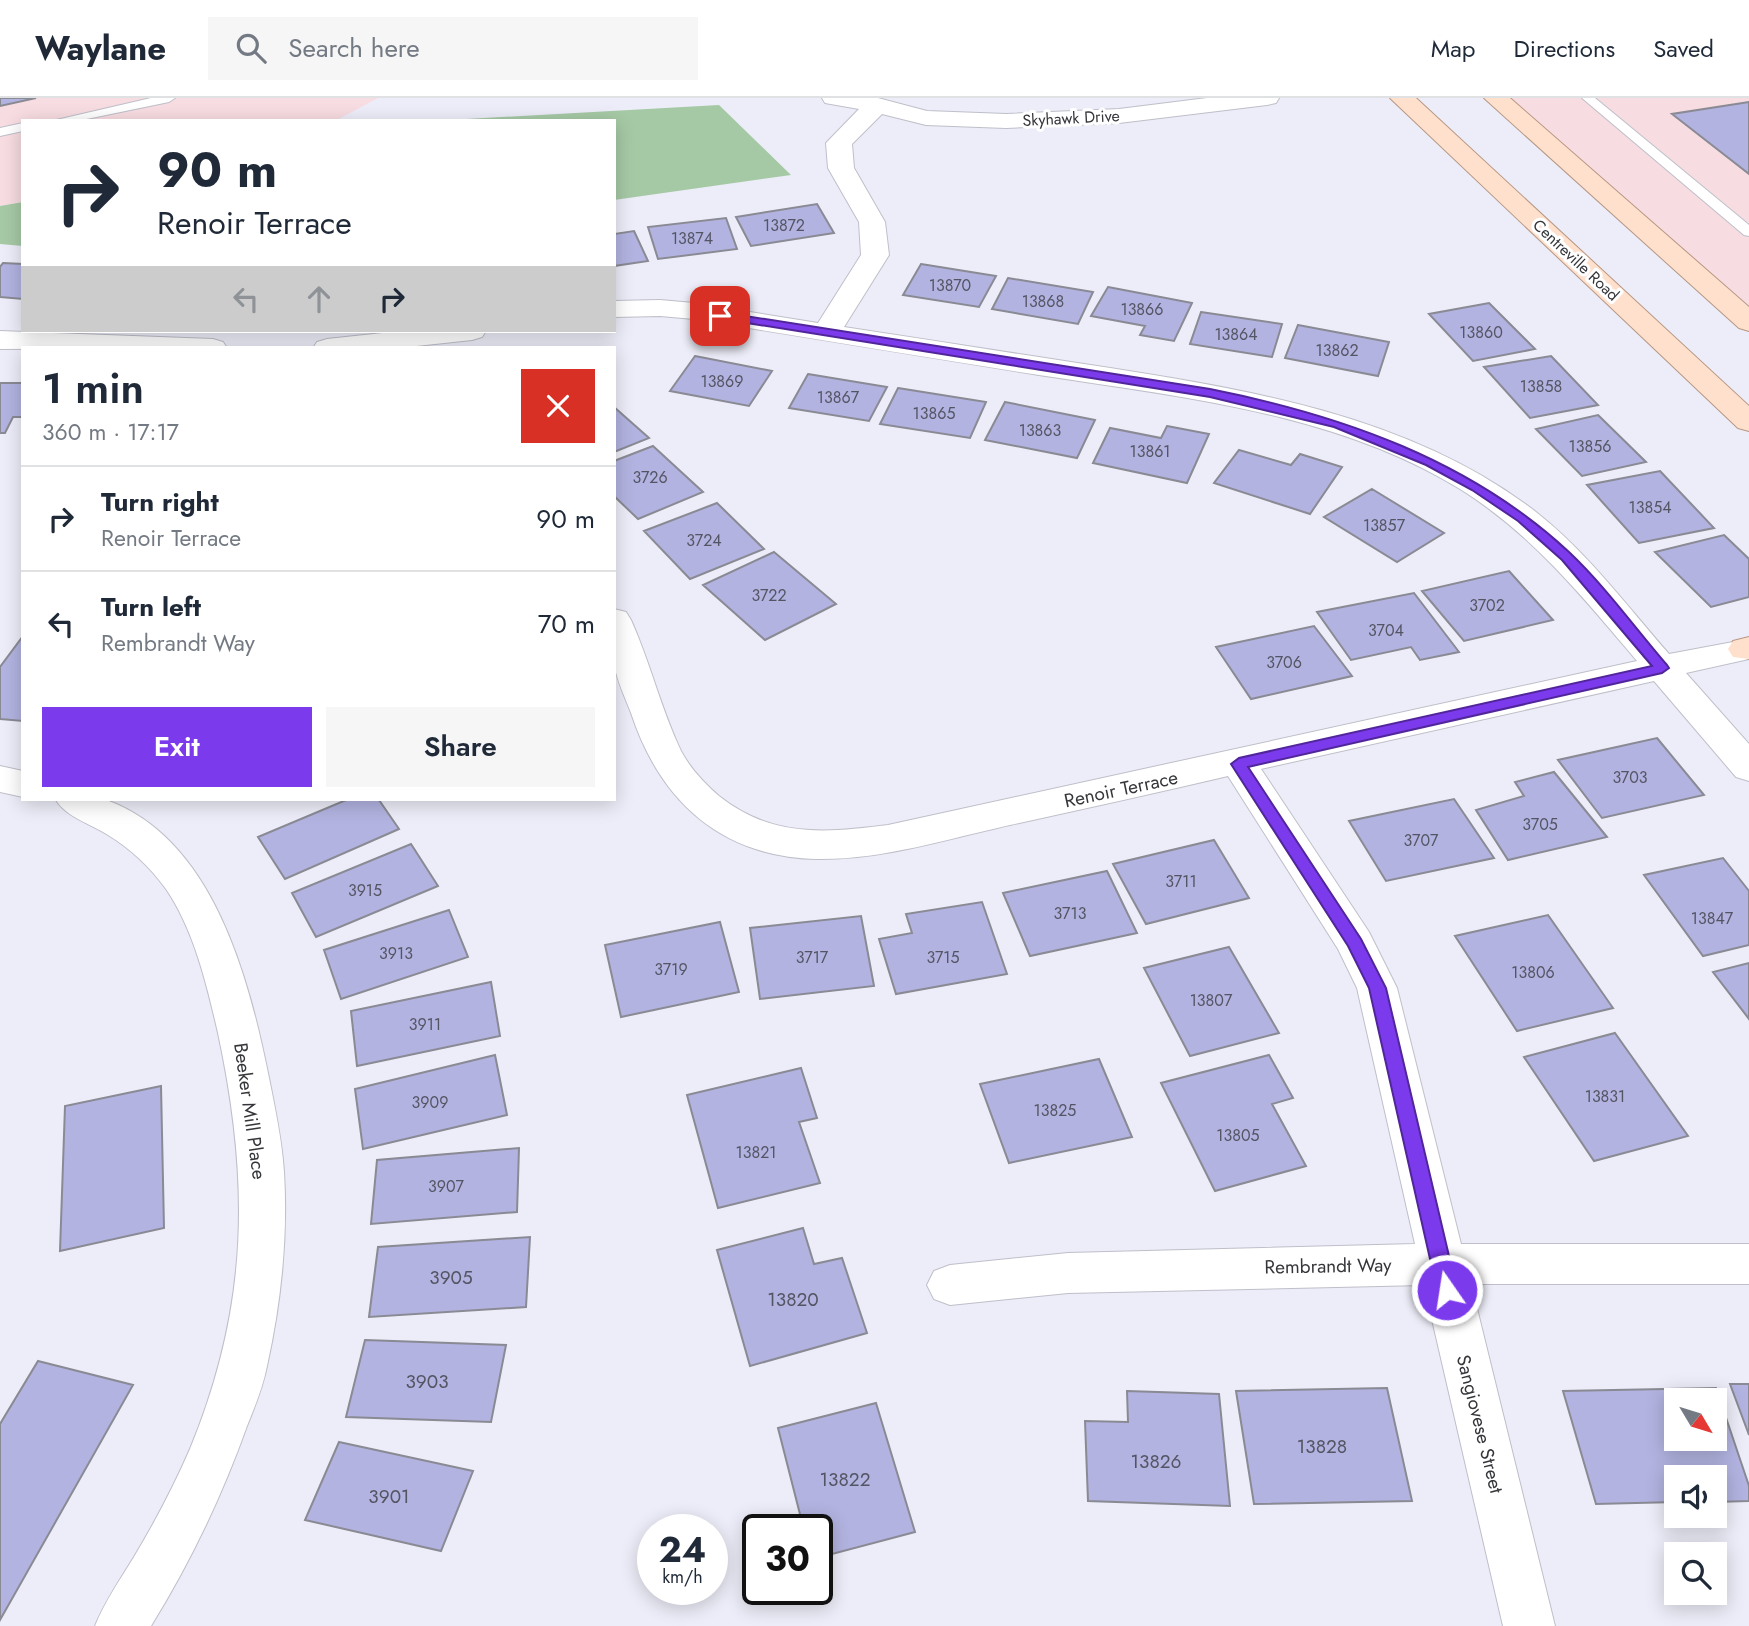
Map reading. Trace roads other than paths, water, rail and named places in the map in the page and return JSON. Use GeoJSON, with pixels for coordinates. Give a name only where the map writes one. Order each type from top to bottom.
{"type":"FeatureCollection","features":[{"type":"Feature","properties":{"kind":"main road","name":"Centreville Road"},"geometry":{"type":"LineString","coordinates":[[1402,98],[1749,422]]}},
{"type":"Feature","properties":{"kind":"main road"},"geometry":{"type":"LineString","coordinates":[[1496,98],[1749,322]]}},
{"type":"Feature","properties":{"kind":"street","name":"Skyhawk Drive"},"geometry":{"type":"LineString","coordinates":[[834,98],[879,102],[942,98]]}},
{"type":"Feature","properties":{"kind":"street","name":"Skyhawk Drive"},"geometry":{"type":"LineString","coordinates":[[879,102],[926,118],[1006,121],[1118,116],[1266,98]]}},
{"type":"Feature","properties":{"kind":"street"},"geometry":{"type":"LineString","coordinates":[[826,332],[874,255],[872,222],[841,168],[838,158],[839,143],[879,102]]}},
{"type":"Feature","properties":{"kind":"street"},"geometry":{"type":"LineString","coordinates":[[616,309],[671,309],[1210,393],[1298,413],[1381,442],[1465,481],[1522,518],[1567,557],[1749,768]]}},
{"type":"Feature","properties":{"kind":"street"},"geometry":{"type":"LineString","coordinates":[[372,346],[418,344],[464,333]]}},
{"type":"Feature","properties":{"kind":"street"},"geometry":{"type":"LineString","coordinates":[[0,341],[152,346]]}},
{"type":"Feature","properties":{"kind":"street","name":"Renoir Terrace"},"geometry":{"type":"LineString","coordinates":[[616,625],[662,750],[677,777],[691,793],[722,817],[744,828],[791,843],[853,844],[888,839],[1239,764],[1748,649]]}},
{"type":"Feature","properties":{"kind":"street","name":"Sangiovese Street"},"geometry":{"type":"LineString","coordinates":[[1239,764],[1355,943],[1377,988],[1529,1626]]}},
{"type":"Feature","properties":{"kind":"street"},"geometry":{"type":"LineString","coordinates":[[0,779],[21,784]]}},
{"type":"Feature","properties":{"kind":"street","name":"Beeker Mill Place"},"geometry":{"type":"LineString","coordinates":[[77,801],[116,820],[160,855],[192,899],[213,946],[230,996],[247,1068],[262,1171],[261,1251],[243,1370],[205,1475],[148,1585],[121,1626]]}},
{"type":"Feature","properties":{"kind":"street","name":"Rembrandt Way"},"geometry":{"type":"LineString","coordinates":[[950,1285],[1068,1273],[1441,1264],[1749,1264]]}},
{"type":"Feature","properties":{"kind":"lane"},"geometry":{"type":"LineString","coordinates":[[68,119],[169,98]]}},
{"type":"Feature","properties":{"kind":"lane"},"geometry":{"type":"LineString","coordinates":[[1588,98],[1749,232]]}},
{"type":"Feature","properties":{"kind":"lane"},"geometry":{"type":"LineString","coordinates":[[0,132],[21,127]]}}]}
